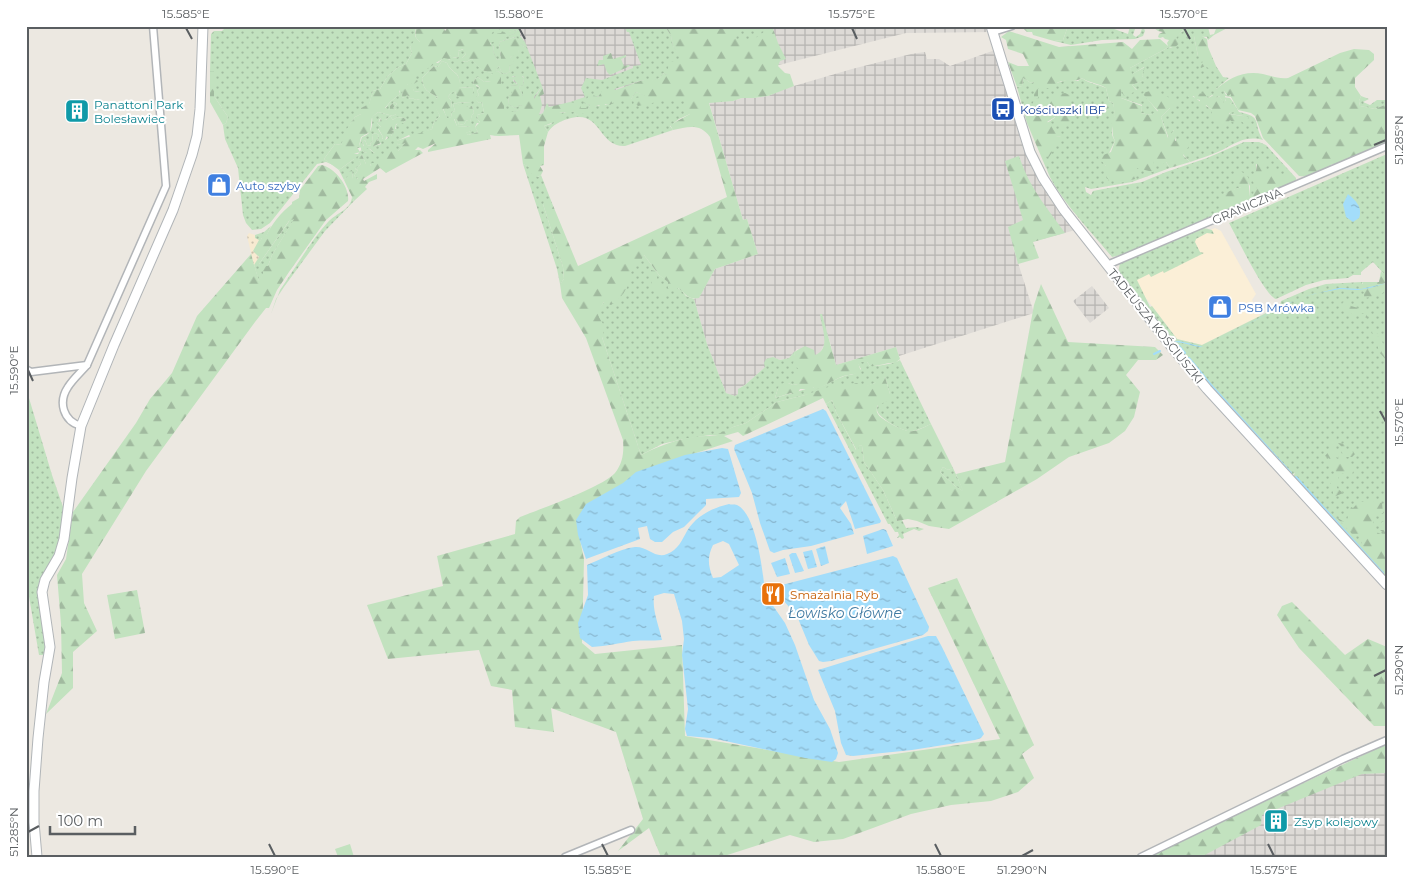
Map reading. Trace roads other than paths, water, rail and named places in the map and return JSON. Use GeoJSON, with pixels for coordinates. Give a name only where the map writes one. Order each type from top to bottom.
{"type":"FeatureCollection","features":[{"type":"Feature","properties":{"kind":"street"},"geometry":{"type":"LineString","coordinates":[[81,426],[68,419],[64,411],[64,397],[70,384],[87,365],[166,186],[153,26]]}},
{"type":"Feature","properties":{"kind":"street"},"geometry":{"type":"LineString","coordinates":[[37,857],[34,791],[44,682],[50,647],[42,592],[45,580],[59,556],[64,539],[81,426],[173,210],[190,162],[197,136],[200,109],[203,26]]}},
{"type":"Feature","properties":{"kind":"street"},"geometry":{"type":"LineString","coordinates":[[992,29],[1012,26]]}},
{"type":"Feature","properties":{"kind":"street","name":"TADEUSZA KOŚCIUSZKI"},"geometry":{"type":"LineString","coordinates":[[992,29],[1022,130],[1034,161],[1060,204],[1176,352],[1223,407],[1387,585]]}},
{"type":"Feature","properties":{"kind":"street","name":"GRANICZNA"},"geometry":{"type":"LineString","coordinates":[[1107,265],[1387,146]]}},
{"type":"Feature","properties":{"kind":"street"},"geometry":{"type":"LineString","coordinates":[[26,369],[31,372],[87,365]]}},
{"type":"Feature","properties":{"kind":"street"},"geometry":{"type":"LineString","coordinates":[[1141,857],[1387,740]]}},
{"type":"Feature","properties":{"kind":"street"},"geometry":{"type":"LineString","coordinates":[[565,857],[631,830]]}},
{"type":"Feature","properties":{"kind":"water"},"geometry":{"type":"Polygon","coordinates":[[[1348,194],[1356,201],[1360,210],[1359,218],[1353,222],[1346,217],[1343,204],[1348,194]]]}},
{"type":"Feature","properties":{"kind":"water"},"geometry":{"type":"Polygon","coordinates":[[[1387,283],[1358,290],[1340,289],[1318,293],[1339,288],[1361,289],[1387,283]]]}},
{"type":"Feature","properties":{"kind":"water"},"geometry":{"type":"Polygon","coordinates":[[[1179,341],[1203,347],[1180,342],[1172,342],[1179,341]]]}},
{"type":"Feature","properties":{"kind":"water"},"geometry":{"type":"Polygon","coordinates":[[[823,409],[826,411],[881,521],[880,523],[855,529],[846,501],[840,508],[851,524],[854,534],[811,546],[774,553],[770,551],[752,493],[734,449],[735,445],[823,409]]]}},
{"type":"Feature","properties":{"kind":"water"},"geometry":{"type":"Polygon","coordinates":[[[722,448],[728,449],[741,493],[739,497],[706,499],[706,505],[684,527],[673,532],[662,542],[655,542],[650,539],[647,526],[638,528],[640,539],[586,559],[578,535],[576,520],[586,504],[623,483],[636,472],[685,455],[722,448]]]}},
{"type":"Feature","properties":{"kind":"water"},"geometry":{"type":"Polygon","coordinates":[[[729,504],[737,505],[749,518],[761,564],[764,583],[760,587],[785,623],[795,645],[814,700],[830,729],[838,753],[836,759],[832,762],[711,738],[687,736],[685,729],[688,709],[682,655],[684,639],[682,621],[674,594],[664,593],[654,596],[655,612],[662,640],[633,641],[592,647],[580,638],[578,623],[588,595],[587,565],[617,552],[635,547],[643,548],[659,555],[667,554],[677,547],[695,521],[705,513],[729,504]],[[723,541],[713,545],[709,562],[713,578],[721,577],[739,565],[729,544],[723,541]]]}},
{"type":"Feature","properties":{"kind":"water"},"geometry":{"type":"Polygon","coordinates":[[[883,529],[886,530],[893,546],[867,554],[863,536],[883,529]]]}},
{"type":"Feature","properties":{"kind":"water"},"geometry":{"type":"Polygon","coordinates":[[[825,546],[829,563],[821,566],[816,549],[825,546]]]}},
{"type":"Feature","properties":{"kind":"water"},"geometry":{"type":"Polygon","coordinates":[[[812,550],[817,567],[808,569],[803,552],[812,550]]]}},
{"type":"Feature","properties":{"kind":"water"},"geometry":{"type":"Polygon","coordinates":[[[796,553],[804,571],[795,573],[789,555],[796,553]]]}},
{"type":"Feature","properties":{"kind":"water","name":"Łowisko Główne"},"geometry":{"type":"Polygon","coordinates":[[[893,556],[897,558],[929,627],[928,631],[923,635],[831,661],[819,661],[809,645],[797,616],[783,600],[777,589],[778,586],[893,556]]]}},
{"type":"Feature","properties":{"kind":"water"},"geometry":{"type":"Polygon","coordinates":[[[785,558],[790,574],[777,577],[771,563],[785,558]]]}},
{"type":"Feature","properties":{"kind":"water"},"geometry":{"type":"Polygon","coordinates":[[[928,636],[936,636],[984,734],[981,738],[975,740],[912,750],[853,756],[846,755],[841,743],[835,711],[818,670],[928,636]]]}},
{"type":"Feature","properties":{"kind":"waterway"},"geometry":{"type":"LineString","coordinates":[[1179,346],[1185,353]]}},
{"type":"Feature","properties":{"kind":"waterway"},"geometry":{"type":"LineString","coordinates":[[1154,354],[1160,351]]}},
{"type":"Feature","properties":{"kind":"waterway"},"geometry":{"type":"LineString","coordinates":[[1189,358],[1291,473]]}},
{"type":"Feature","properties":{"kind":"waterway"},"geometry":{"type":"LineString","coordinates":[[1296,477],[1383,573]]}},
{"type":"Feature","properties":{"kind":"place","name":"Kościuszki IBF"},"geometry":{"type":"Point","coordinates":[1003,109]}},
{"type":"Feature","properties":{"kind":"place","name":"Panattoni Park Bolesławiec"},"geometry":{"type":"Point","coordinates":[77,111]}},
{"type":"Feature","properties":{"kind":"place","name":"Auto szyby"},"geometry":{"type":"Point","coordinates":[219,185]}},
{"type":"Feature","properties":{"kind":"place","name":"PSB Mrówka"},"geometry":{"type":"Point","coordinates":[1220,307]}},
{"type":"Feature","properties":{"kind":"place","name":"Smażalnia Ryb"},"geometry":{"type":"Point","coordinates":[773,594]}},
{"type":"Feature","properties":{"kind":"place","name":"Zsyp kolejowy"},"geometry":{"type":"Point","coordinates":[1276,821]}}]}
